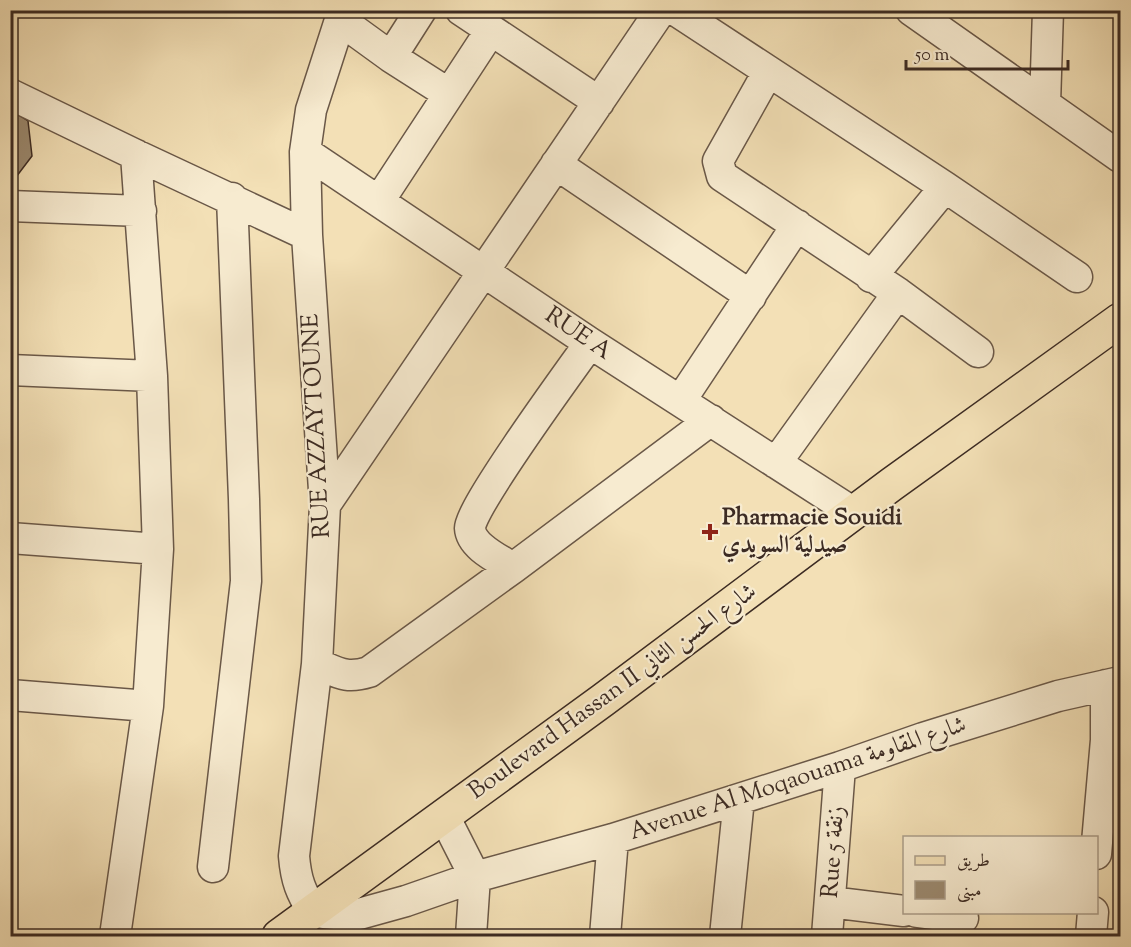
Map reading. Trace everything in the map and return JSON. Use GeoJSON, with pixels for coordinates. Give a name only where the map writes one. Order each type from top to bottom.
{"type":"FeatureCollection","features":[{"type":"Feature","properties":{"kind":"main road","name":"Boulevard Hassan II شارع الحسن الثاني"},"geometry":{"type":"LineString","coordinates":[[279,936],[892,483],[1120,320]]}},
{"type":"Feature","properties":{"kind":"street"},"geometry":{"type":"LineString","coordinates":[[391,57],[421,10]]}},
{"type":"Feature","properties":{"kind":"street"},"geometry":{"type":"LineString","coordinates":[[461,10],[599,102]]}},
{"type":"Feature","properties":{"kind":"street"},"geometry":{"type":"LineString","coordinates":[[325,505],[661,10]]}},
{"type":"Feature","properties":{"kind":"street"},"geometry":{"type":"LineString","coordinates":[[675,10],[945,187],[1077,277]]}},
{"type":"Feature","properties":{"kind":"street"},"geometry":{"type":"LineString","coordinates":[[911,10],[1120,157]]}},
{"type":"Feature","properties":{"kind":"street"},"geometry":{"type":"LineString","coordinates":[[1045,104],[1048,10]]}},
{"type":"Feature","properties":{"kind":"street"},"geometry":{"type":"LineString","coordinates":[[341,15],[391,57],[449,94]]}},
{"type":"Feature","properties":{"kind":"street","name":"RUE AZZAYTOUNE"},"geometry":{"type":"LineString","coordinates":[[313,912],[299,889],[295,876],[294,856],[317,664],[325,505],[307,235],[304,152],[311,110],[341,15]]}},
{"type":"Feature","properties":{"kind":"street"},"geometry":{"type":"LineString","coordinates":[[379,201],[491,30]]}},
{"type":"Feature","properties":{"kind":"street"},"geometry":{"type":"LineString","coordinates":[[768,72],[718,161],[722,176],[797,225],[978,352]]}},
{"type":"Feature","properties":{"kind":"street"},"geometry":{"type":"LineString","coordinates":[[10,94],[307,235]]}},
{"type":"Feature","properties":{"kind":"street","name":"RUE A"},"geometry":{"type":"LineString","coordinates":[[304,152],[484,270],[590,343],[854,513]]}},
{"type":"Feature","properties":{"kind":"street"},"geometry":{"type":"LineString","coordinates":[[115,936],[148,706],[158,549],[152,376],[136,155]]}},
{"type":"Feature","properties":{"kind":"street"},"geometry":{"type":"LineString","coordinates":[[556,164],[750,296]]}},
{"type":"Feature","properties":{"kind":"street"},"geometry":{"type":"LineString","coordinates":[[871,277],[945,187]]}},
{"type":"Feature","properties":{"kind":"street"},"geometry":{"type":"LineString","coordinates":[[213,867],[246,581],[232,198]]}},
{"type":"Feature","properties":{"kind":"street"},"geometry":{"type":"LineString","coordinates":[[10,206],[141,211]]}},
{"type":"Feature","properties":{"kind":"street"},"geometry":{"type":"LineString","coordinates":[[681,400],[797,225]]}},
{"type":"Feature","properties":{"kind":"street"},"geometry":{"type":"LineString","coordinates":[[776,463],[897,294]]}},
{"type":"Feature","properties":{"kind":"street"},"geometry":{"type":"LineString","coordinates":[[513,568],[478,544],[472,536],[470,527],[475,512],[590,343]]}},
{"type":"Feature","properties":{"kind":"street"},"geometry":{"type":"LineString","coordinates":[[10,370],[152,376]]}},
{"type":"Feature","properties":{"kind":"street"},"geometry":{"type":"LineString","coordinates":[[317,664],[340,674],[354,676],[369,672],[711,420]]}},
{"type":"Feature","properties":{"kind":"street"},"geometry":{"type":"LineString","coordinates":[[10,538],[158,549]]}},
{"type":"Feature","properties":{"kind":"street"},"geometry":{"type":"LineString","coordinates":[[1098,836],[1113,684]]}},
{"type":"Feature","properties":{"kind":"street","name":"Avenue Al Moqaouama شارع المقاومة"},"geometry":{"type":"LineString","coordinates":[[313,912],[359,914],[406,901],[475,877],[613,839],[1058,696],[1113,684]]}},
{"type":"Feature","properties":{"kind":"street"},"geometry":{"type":"LineString","coordinates":[[10,695],[148,706]]}},
{"type":"Feature","properties":{"kind":"street","name":"Rue 5 زنقة"},"geometry":{"type":"LineString","coordinates":[[827,936],[840,767]]}},
{"type":"Feature","properties":{"kind":"street"},"geometry":{"type":"LineString","coordinates":[[725,936],[739,799]]}},
{"type":"Feature","properties":{"kind":"street"},"geometry":{"type":"LineString","coordinates":[[444,816],[475,877],[471,936]]}},
{"type":"Feature","properties":{"kind":"street"},"geometry":{"type":"LineString","coordinates":[[604,936],[613,839]]}},
{"type":"Feature","properties":{"kind":"street"},"geometry":{"type":"LineString","coordinates":[[830,902],[903,911]]}},
{"type":"Feature","properties":{"kind":"street"},"geometry":{"type":"LineString","coordinates":[[926,914],[963,922]]}},
{"type":"Feature","properties":{"kind":"street"},"geometry":{"type":"LineString","coordinates":[[1091,936],[1093,914]]}},
{"type":"Feature","properties":{"kind":"building"},"geometry":{"type":"Polygon","coordinates":[[[10,109],[28,121],[32,156],[10,185],[10,109]]]}},
{"type":"Feature","properties":{"kind":"place","name":"Pharmacie Souidi صيدلية السويدي"},"geometry":{"type":"Point","coordinates":[710,532]}}]}
